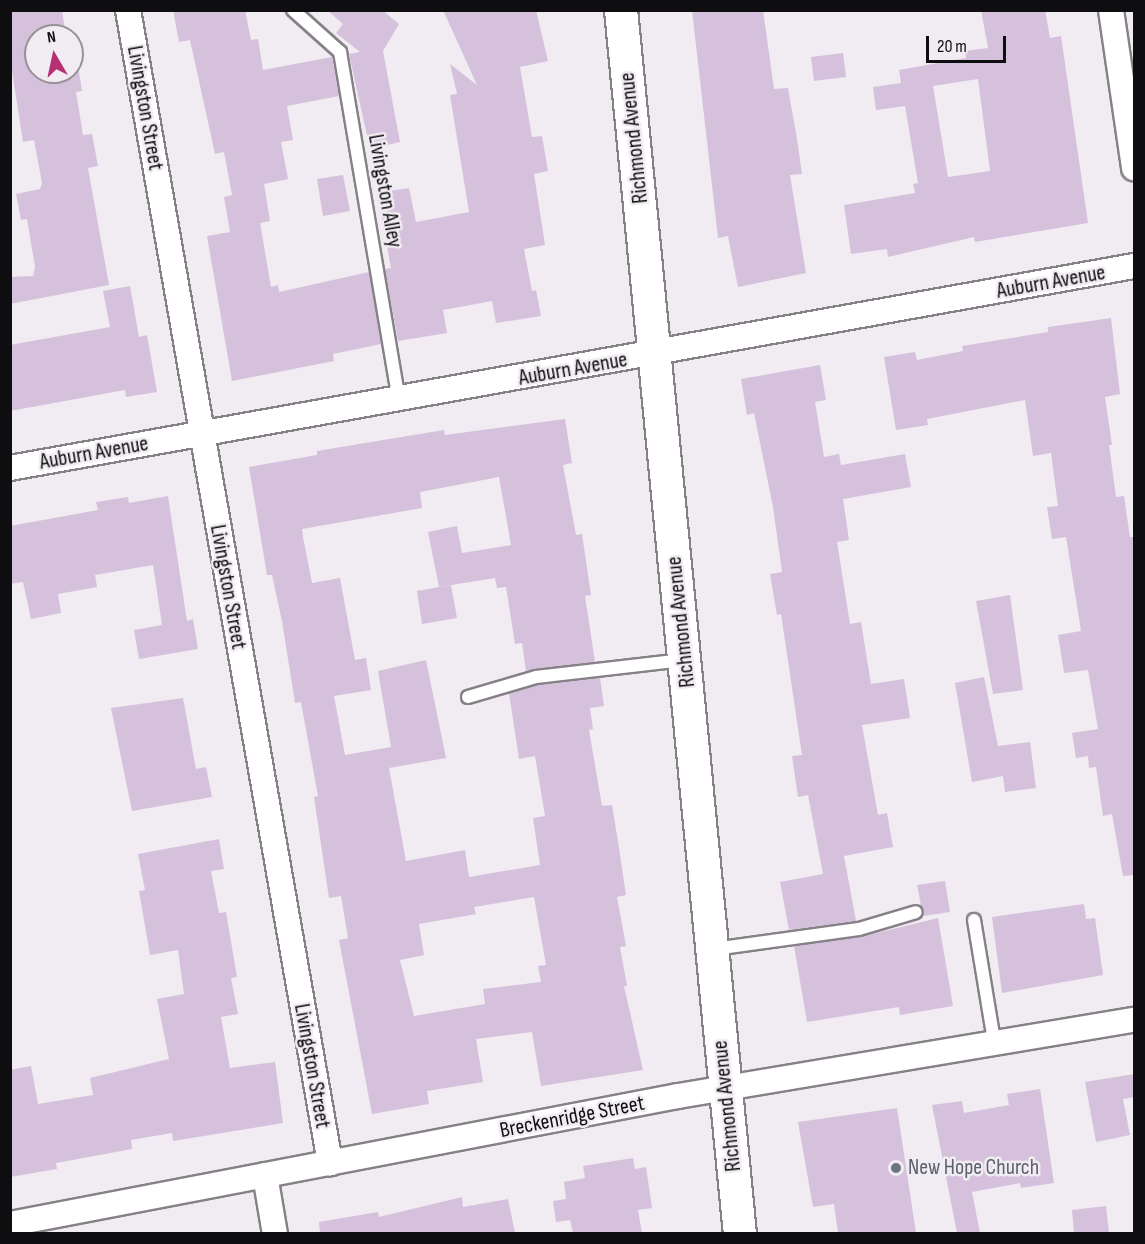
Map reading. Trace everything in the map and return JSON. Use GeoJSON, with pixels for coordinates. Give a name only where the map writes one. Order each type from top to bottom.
{"type":"FeatureCollection","features":[{"type":"Feature","properties":{"kind":"street","name":"Livingston Street"},"geometry":{"type":"LineString","coordinates":[[128,10],[330,1164]]}},
{"type":"Feature","properties":{"kind":"street","name":"Richmond Avenue"},"geometry":{"type":"LineString","coordinates":[[621,10],[713,950],[724,1088],[740,1233]]}},
{"type":"Feature","properties":{"kind":"street"},"geometry":{"type":"LineString","coordinates":[[1111,10],[1134,168]]}},
{"type":"Feature","properties":{"kind":"street","name":"Auburn Avenue"},"geometry":{"type":"LineString","coordinates":[[10,468],[655,354],[1134,266]]}},
{"type":"Feature","properties":{"kind":"street","name":"Breckenridge Street"},"geometry":{"type":"LineString","coordinates":[[10,1224],[724,1088],[994,1041],[1134,1020]]}},
{"type":"Feature","properties":{"kind":"street"},"geometry":{"type":"LineString","coordinates":[[265,1175],[275,1233]]}},
{"type":"Feature","properties":{"kind":"lane","name":"Livingston Alley"},"geometry":{"type":"LineString","coordinates":[[293,10],[340,52],[399,399]]}},
{"type":"Feature","properties":{"kind":"lane"},"geometry":{"type":"LineString","coordinates":[[468,697],[536,677],[685,660]]}},
{"type":"Feature","properties":{"kind":"lane"},"geometry":{"type":"LineString","coordinates":[[713,950],[859,929],[916,912]]}},
{"type":"Feature","properties":{"kind":"lane"},"geometry":{"type":"LineString","coordinates":[[974,920],[994,1041]]}},
{"type":"Feature","properties":{"kind":"building"},"geometry":{"type":"Polygon","coordinates":[[[10,10],[62,10],[64,24],[24,24],[24,84],[81,84],[82,91],[76,92],[83,135],[92,134],[98,166],[88,168],[109,285],[10,304],[10,277],[33,276],[35,267],[27,219],[21,220],[16,194],[40,189],[42,183],[34,140],[23,142],[10,58],[10,10]]]}},
{"type":"Feature","properties":{"kind":"building"},"geometry":{"type":"Polygon","coordinates":[[[173,10],[245,10],[251,40],[258,39],[263,70],[332,57],[339,96],[287,106],[293,140],[281,142],[288,179],[264,184],[270,221],[260,223],[271,287],[278,285],[279,292],[369,272],[381,344],[333,354],[334,361],[232,381],[207,236],[230,232],[224,197],[232,195],[224,152],[215,154],[190,40],[179,42],[173,10]]]}},
{"type":"Feature","properties":{"kind":"building"},"geometry":{"type":"Polygon","coordinates":[[[327,10],[382,10],[399,24],[383,51],[400,142],[370,149],[349,54],[360,52],[336,33],[343,24],[327,10]]]}},
{"type":"Feature","properties":{"kind":"building"},"geometry":{"type":"Polygon","coordinates":[[[443,10],[536,10],[548,61],[520,67],[532,137],[542,136],[548,171],[534,174],[545,245],[524,249],[532,291],[536,290],[541,316],[496,323],[492,301],[443,310],[447,333],[398,341],[385,269],[391,268],[377,193],[409,188],[416,222],[469,212],[450,95],[457,94],[450,64],[477,85],[443,10]]]}},
{"type":"Feature","properties":{"kind":"building"},"geometry":{"type":"Polygon","coordinates":[[[692,10],[763,10],[774,89],[788,88],[797,139],[802,174],[790,175],[806,273],[738,287],[728,236],[718,238],[692,10]]]}},
{"type":"Feature","properties":{"kind":"building"},"geometry":{"type":"Polygon","coordinates":[[[981,10],[1045,10],[1050,38],[1061,36],[1088,223],[975,242],[974,237],[888,257],[887,249],[851,254],[844,205],[915,193],[913,184],[918,183],[905,106],[876,110],[873,87],[901,83],[899,70],[966,58],[965,51],[988,48],[981,10]],[[978,79],[933,86],[948,177],[990,171],[978,79]]]}},
{"type":"Feature","properties":{"kind":"building"},"geometry":{"type":"Polygon","coordinates":[[[843,53],[846,77],[814,81],[811,57],[843,53]]]}},
{"type":"Feature","properties":{"kind":"building"},"geometry":{"type":"Polygon","coordinates":[[[343,175],[350,211],[323,216],[317,179],[343,175]]]}},
{"type":"Feature","properties":{"kind":"building"},"geometry":{"type":"Polygon","coordinates":[[[130,286],[139,337],[147,335],[157,392],[126,397],[125,390],[10,411],[10,345],[110,327],[103,291],[130,286]]]}},
{"type":"Feature","properties":{"kind":"building"},"geometry":{"type":"Polygon","coordinates":[[[1111,318],[1120,394],[1105,397],[1112,445],[1109,445],[1116,497],[1124,496],[1130,537],[1134,537],[1134,875],[1123,876],[1112,814],[1103,816],[1096,767],[1089,768],[1088,756],[1076,758],[1072,733],[1098,729],[1088,670],[1064,673],[1058,635],[1081,631],[1066,537],[1052,539],[1047,507],[1058,506],[1051,453],[1033,456],[1025,400],[927,419],[928,425],[896,430],[884,357],[915,352],[917,360],[963,351],[962,346],[1048,332],[1048,327],[1111,318]]]}},
{"type":"Feature","properties":{"kind":"building"},"geometry":{"type":"Polygon","coordinates":[[[820,365],[826,400],[815,402],[824,457],[839,454],[841,465],[905,454],[911,487],[843,499],[849,540],[837,542],[850,624],[861,622],[871,684],[904,679],[910,718],[862,725],[878,815],[887,813],[893,847],[844,856],[856,921],[789,930],[780,882],[823,874],[808,795],[798,797],[792,756],[802,755],[781,614],[777,615],[770,574],[782,572],[773,507],[754,413],[747,415],[741,379],[820,365]]]}},
{"type":"Feature","properties":{"kind":"building"},"geometry":{"type":"Polygon","coordinates":[[[565,419],[572,463],[563,465],[576,535],[582,534],[591,595],[585,596],[595,662],[526,671],[522,643],[515,644],[506,587],[497,588],[495,578],[439,587],[428,532],[457,526],[462,553],[511,545],[499,477],[420,492],[422,508],[302,529],[312,583],[340,578],[355,660],[366,658],[371,690],[334,696],[345,755],[391,747],[378,671],[426,660],[446,758],[389,768],[406,861],[465,850],[469,877],[540,865],[533,818],[545,816],[535,756],[519,759],[509,693],[538,685],[600,678],[604,706],[590,708],[593,729],[589,730],[602,806],[612,805],[619,848],[626,895],[617,897],[626,946],[620,947],[627,986],[624,986],[643,1070],[541,1086],[532,1032],[476,1039],[483,1082],[427,1091],[429,1104],[372,1114],[339,940],[348,938],[341,896],[329,898],[314,797],[318,796],[301,702],[295,703],[272,575],[267,575],[249,467],[317,455],[317,451],[444,430],[445,435],[565,419]],[[534,897],[474,907],[476,914],[419,924],[424,955],[400,960],[414,1016],[485,1004],[483,989],[541,982],[538,966],[546,965],[534,897]]]}},
{"type":"Feature","properties":{"kind":"building"},"geometry":{"type":"Polygon","coordinates":[[[168,496],[187,621],[193,619],[198,649],[139,659],[134,630],[162,625],[153,565],[95,575],[97,587],[58,594],[61,613],[31,619],[23,582],[10,584],[10,526],[98,510],[96,502],[128,497],[129,503],[168,496]]]}},
{"type":"Feature","properties":{"kind":"building"},"geometry":{"type":"Polygon","coordinates":[[[451,585],[457,618],[422,624],[417,591],[451,585]]]}},
{"type":"Feature","properties":{"kind":"building"},"geometry":{"type":"Polygon","coordinates":[[[1010,595],[1023,690],[993,694],[976,601],[1010,595]]]}},
{"type":"Feature","properties":{"kind":"building"},"geometry":{"type":"Polygon","coordinates":[[[984,677],[998,746],[1030,742],[1036,788],[1005,792],[1003,776],[972,782],[955,683],[984,677]]]}},
{"type":"Feature","properties":{"kind":"building"},"geometry":{"type":"Polygon","coordinates":[[[183,698],[196,769],[206,767],[212,797],[132,811],[111,708],[183,698]]]}},
{"type":"Feature","properties":{"kind":"building"},"geometry":{"type":"Polygon","coordinates":[[[219,839],[224,869],[211,871],[219,913],[226,912],[237,977],[231,978],[238,1014],[221,1017],[230,1068],[275,1062],[283,1123],[173,1141],[172,1133],[131,1140],[132,1149],[56,1163],[57,1169],[10,1177],[10,1070],[31,1066],[38,1104],[93,1095],[90,1078],[169,1059],[157,999],[184,994],[178,950],[150,955],[139,891],[145,890],[138,854],[219,839]]]}},
{"type":"Feature","properties":{"kind":"building"},"geometry":{"type":"Polygon","coordinates":[[[945,881],[950,912],[923,916],[917,885],[945,881]]]}},
{"type":"Feature","properties":{"kind":"building"},"geometry":{"type":"Polygon","coordinates":[[[1084,904],[1086,919],[1095,918],[1103,975],[1002,993],[992,917],[1084,904]]]}},
{"type":"Feature","properties":{"kind":"building"},"geometry":{"type":"Polygon","coordinates":[[[938,918],[953,1006],[900,1015],[899,1007],[807,1022],[794,946],[860,937],[938,918]]]}},
{"type":"Feature","properties":{"kind":"building"},"geometry":{"type":"Polygon","coordinates":[[[1134,1074],[1134,1097],[1123,1099],[1130,1135],[1096,1142],[1085,1082],[1134,1074]]]}},
{"type":"Feature","properties":{"kind":"building"},"geometry":{"type":"Polygon","coordinates":[[[1040,1089],[1054,1183],[1021,1188],[1020,1183],[972,1192],[980,1233],[957,1233],[932,1105],[962,1101],[964,1113],[1009,1105],[1007,1094],[1040,1089]]]}},
{"type":"Feature","properties":{"kind":"building"},"geometry":{"type":"Polygon","coordinates":[[[897,1108],[916,1233],[838,1233],[834,1204],[813,1207],[798,1122],[897,1108]]]}},
{"type":"Feature","properties":{"kind":"building"},"geometry":{"type":"Polygon","coordinates":[[[633,1158],[635,1169],[646,1167],[652,1208],[638,1210],[642,1233],[573,1233],[570,1220],[556,1222],[553,1201],[566,1199],[564,1182],[585,1178],[583,1166],[633,1158]]]}},
{"type":"Feature","properties":{"kind":"building"},"geometry":{"type":"Polygon","coordinates":[[[462,1197],[463,1207],[508,1199],[515,1233],[320,1233],[319,1222],[378,1212],[379,1217],[462,1197]]]}},
{"type":"Feature","properties":{"kind":"building"},"geometry":{"type":"Polygon","coordinates":[[[1106,1206],[1109,1233],[1074,1233],[1072,1210],[1106,1206]]]}},
{"type":"Feature","properties":{"kind":"place","name":"New Hope Church"},"geometry":{"type":"Point","coordinates":[896,1168]}}]}
